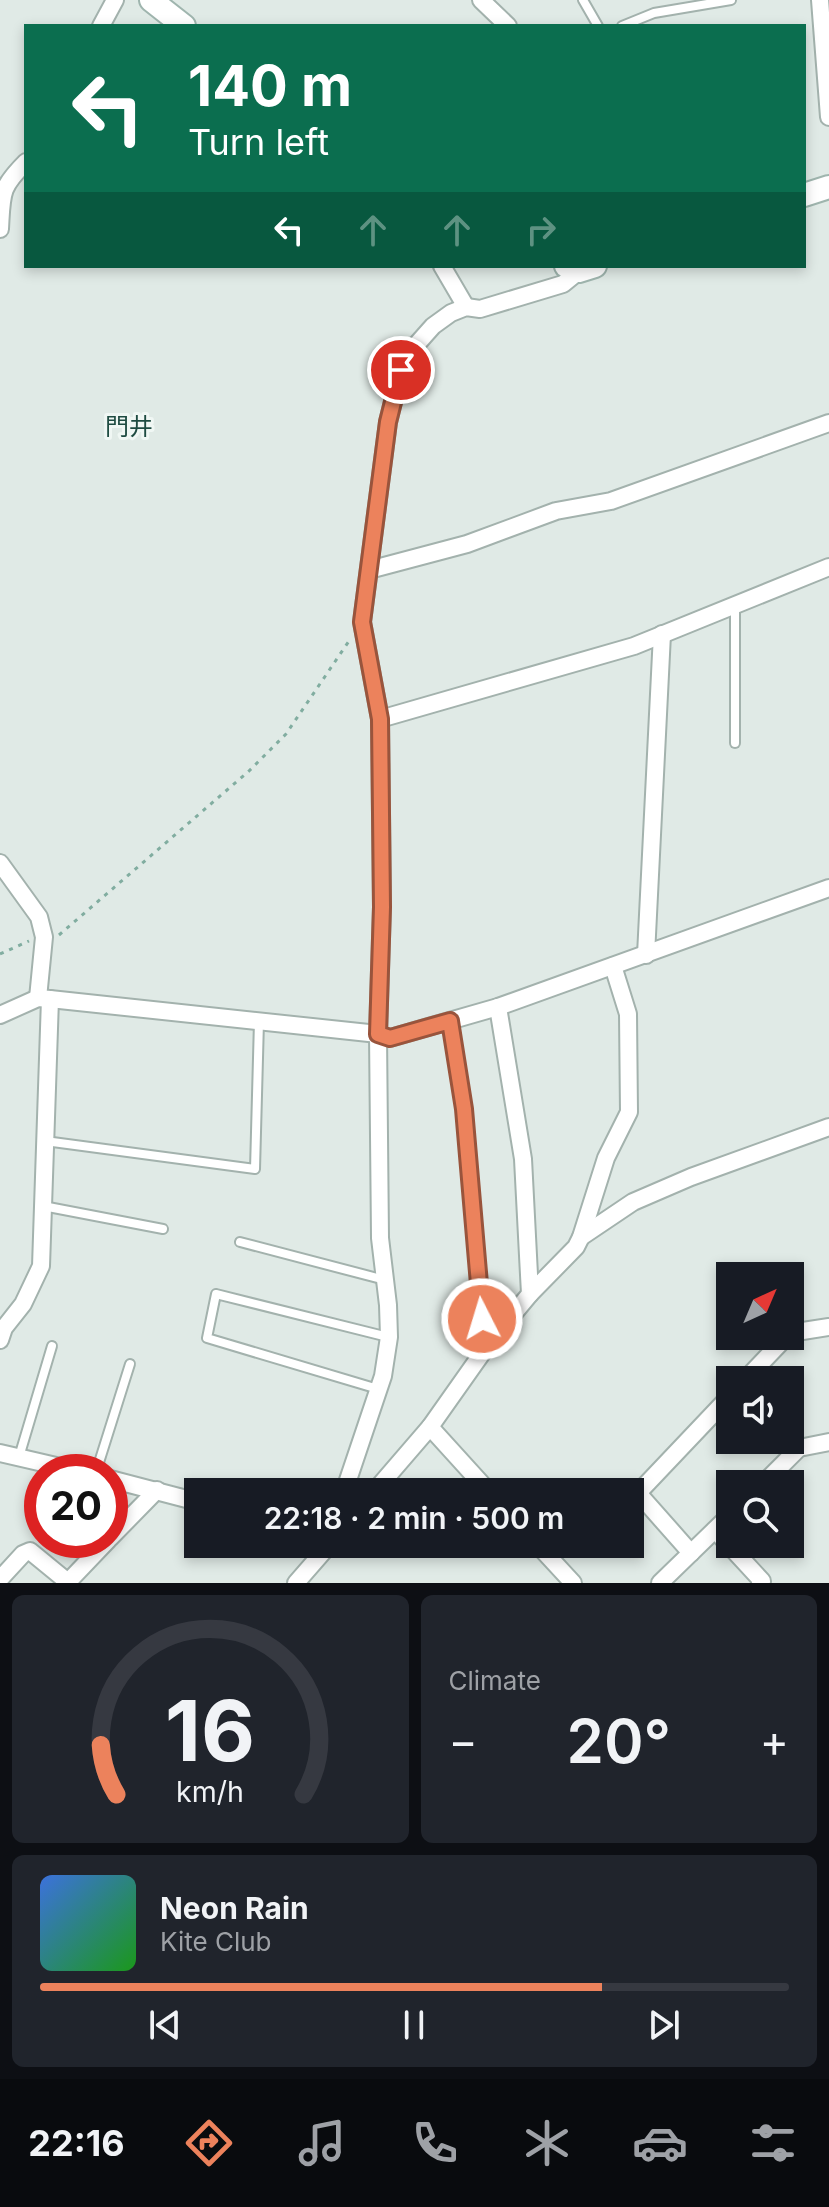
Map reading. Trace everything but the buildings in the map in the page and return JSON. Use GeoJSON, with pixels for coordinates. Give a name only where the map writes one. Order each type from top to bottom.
{"type":"FeatureCollection","features":[{"type":"Feature","properties":{"kind":"street"},"geometry":{"type":"LineString","coordinates":[[102,24],[115,0]]}},
{"type":"Feature","properties":{"kind":"street"},"geometry":{"type":"LineString","coordinates":[[151,0],[181,24]]}},
{"type":"Feature","properties":{"kind":"street"},"geometry":{"type":"LineString","coordinates":[[481,0],[501,24]]}},
{"type":"Feature","properties":{"kind":"street"},"geometry":{"type":"LineString","coordinates":[[820,0],[829,117]]}},
{"type":"Feature","properties":{"kind":"street"},"geometry":{"type":"LineString","coordinates":[[0,229],[3,189],[24,164]]}},
{"type":"Feature","properties":{"kind":"street"},"geometry":{"type":"LineString","coordinates":[[806,194],[829,187]]}},
{"type":"Feature","properties":{"kind":"street"},"geometry":{"type":"LineString","coordinates":[[443,268],[466,307]]}},
{"type":"Feature","properties":{"kind":"street"},"geometry":{"type":"LineString","coordinates":[[349,1478],[378,1389],[389,1337],[380,1238],[380,719],[362,622],[388,422],[401,370],[433,326],[466,307],[480,309],[563,284],[580,268]]}},
{"type":"Feature","properties":{"kind":"street"},"geometry":{"type":"LineString","coordinates":[[369,570],[467,544],[556,511],[611,501],[829,423]]}},
{"type":"Feature","properties":{"kind":"street"},"geometry":{"type":"LineString","coordinates":[[380,719],[634,646],[829,567]]}},
{"type":"Feature","properties":{"kind":"street"},"geometry":{"type":"LineString","coordinates":[[646,955],[662,634]]}},
{"type":"Feature","properties":{"kind":"street"},"geometry":{"type":"LineString","coordinates":[[0,863],[39,917],[43,934],[45,1141],[41,1266],[23,1304],[4,1328],[0,1340]]}},
{"type":"Feature","properties":{"kind":"street"},"geometry":{"type":"LineString","coordinates":[[0,1015],[44,998],[378,1034],[390,1038],[498,1007],[829,888]]}},
{"type":"Feature","properties":{"kind":"street"},"geometry":{"type":"LineString","coordinates":[[386,1478],[430,1427],[485,1349],[530,1294],[576,1247],[581,1237],[606,1158],[629,1112],[628,1014],[613,966]]}},
{"type":"Feature","properties":{"kind":"street"},"geometry":{"type":"LineString","coordinates":[[498,1007],[523,1159],[530,1294]]}},
{"type":"Feature","properties":{"kind":"street"},"geometry":{"type":"LineString","coordinates":[[581,1237],[633,1202],[691,1177],[829,1127]]}},
{"type":"Feature","properties":{"kind":"street"},"geometry":{"type":"LineString","coordinates":[[804,1331],[829,1327]]}},
{"type":"Feature","properties":{"kind":"street"},"geometry":{"type":"LineString","coordinates":[[758,1366],[773,1350]]}},
{"type":"Feature","properties":{"kind":"street"},"geometry":{"type":"LineString","coordinates":[[691,1553],[638,1493],[716,1411]]}},
{"type":"Feature","properties":{"kind":"street"},"geometry":{"type":"LineString","coordinates":[[430,1427],[476,1478]]}},
{"type":"Feature","properties":{"kind":"street"},"geometry":{"type":"LineString","coordinates":[[777,1470],[799,1448],[829,1442]]}},
{"type":"Feature","properties":{"kind":"street"},"geometry":{"type":"LineString","coordinates":[[0,1453],[24,1458]]}},
{"type":"Feature","properties":{"kind":"street"},"geometry":{"type":"LineString","coordinates":[[128,1483],[184,1498]]}},
{"type":"Feature","properties":{"kind":"street"},"geometry":{"type":"LineString","coordinates":[[128,1520],[157,1490]]}},
{"type":"Feature","properties":{"kind":"street"},"geometry":{"type":"LineString","coordinates":[[660,1583],[715,1530],[762,1581],[760,1583]]}},
{"type":"Feature","properties":{"kind":"street"},"geometry":{"type":"LineString","coordinates":[[0,1579],[23,1554],[30,1551],[69,1583],[92,1558]]}},
{"type":"Feature","properties":{"kind":"street"},"geometry":{"type":"LineString","coordinates":[[296,1583],[318,1558]]}},
{"type":"Feature","properties":{"kind":"street"},"geometry":{"type":"LineString","coordinates":[[550,1558],[573,1583]]}},
{"type":"Feature","properties":{"kind":"lane"},"geometry":{"type":"LineString","coordinates":[[583,0],[597,24]]}},
{"type":"Feature","properties":{"kind":"lane"},"geometry":{"type":"LineString","coordinates":[[627,24],[654,13],[731,0]]}},
{"type":"Feature","properties":{"kind":"lane"},"geometry":{"type":"LineString","coordinates":[[735,604],[735,743]]}},
{"type":"Feature","properties":{"kind":"lane"},"geometry":{"type":"LineString","coordinates":[[45,1141],[255,1169],[259,1021]]}},
{"type":"Feature","properties":{"kind":"lane"},"geometry":{"type":"LineString","coordinates":[[450,1021],[464,1109],[485,1349]]}},
{"type":"Feature","properties":{"kind":"lane"},"geometry":{"type":"LineString","coordinates":[[43,1206],[163,1229]]}},
{"type":"Feature","properties":{"kind":"lane"},"geometry":{"type":"LineString","coordinates":[[240,1242],[385,1281]]}},
{"type":"Feature","properties":{"kind":"lane"},"geometry":{"type":"LineString","coordinates":[[378,1389],[207,1338],[216,1294],[389,1337]]}},
{"type":"Feature","properties":{"kind":"lane"},"geometry":{"type":"LineString","coordinates":[[19,1457],[52,1346]]}},
{"type":"Feature","properties":{"kind":"lane"},"geometry":{"type":"LineString","coordinates":[[102,1454],[130,1364]]}},
{"type":"Feature","properties":{"kind":"path"},"geometry":{"type":"LineString","coordinates":[[0,954],[43,934],[62,935],[249,771],[286,734],[362,622]]}},
{"type":"Feature","properties":{"kind":"district","name":"門井"},"geometry":{"type":"Point","coordinates":[129,426]}},
{"type":"Feature","properties":{"kind":"route"},"geometry":{"type":"LineString","coordinates":[[401,370],[388,422],[362,622],[380,719],[382,907],[378,1034],[390,1038],[450,1021],[464,1109],[482,1319]]}}]}
